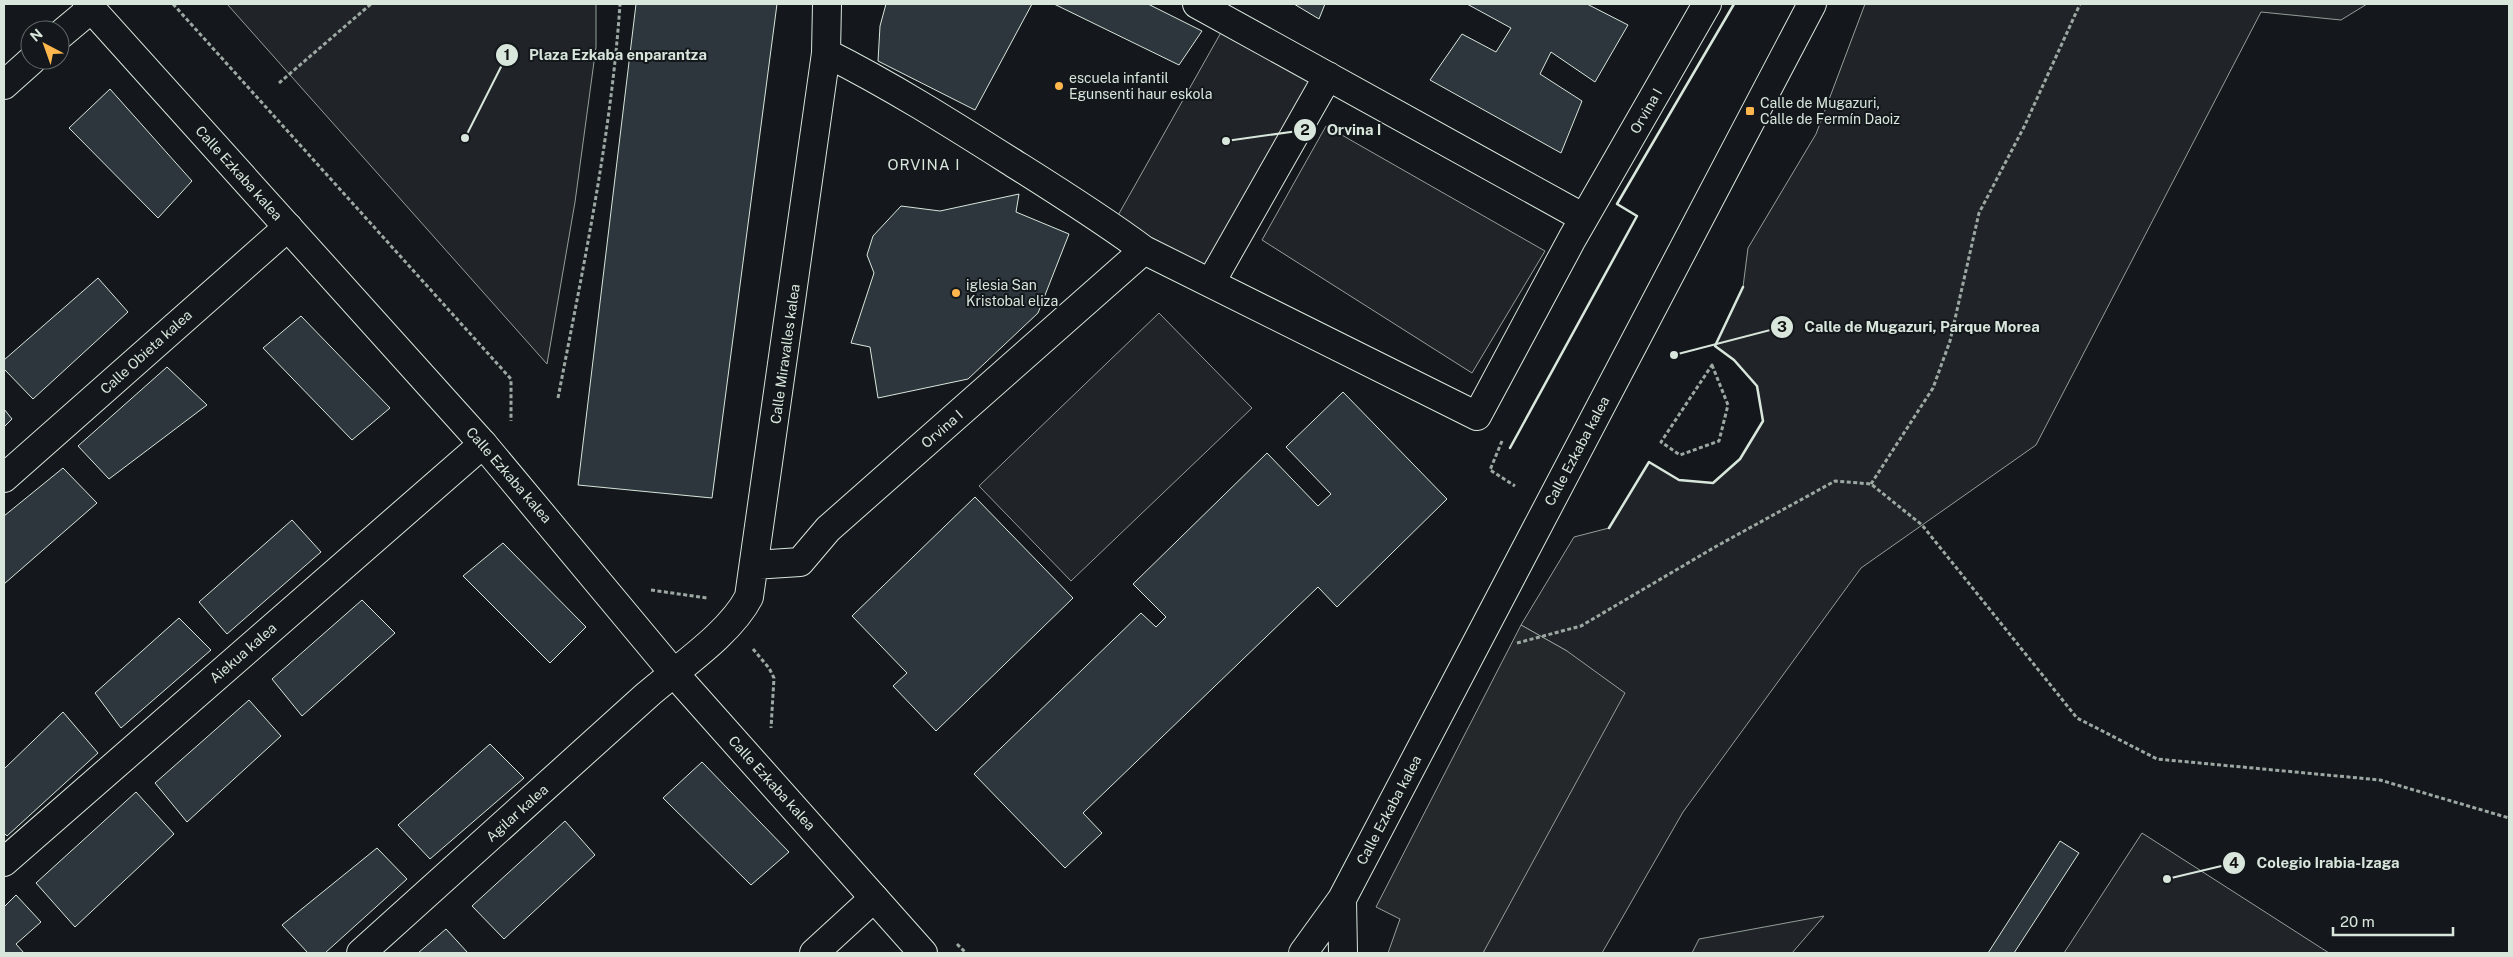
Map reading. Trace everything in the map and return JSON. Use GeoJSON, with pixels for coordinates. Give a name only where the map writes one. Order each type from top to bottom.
{"type":"FeatureCollection","features":[{"type":"Feature","properties":{"kind":"street","name":"Calle Miravalles kalea"},"geometry":{"type":"LineString","coordinates":[[673,672],[741,613],[749,597],[826,52],[827,4]]}},
{"type":"Feature","properties":{"kind":"street"},"geometry":{"type":"LineString","coordinates":[[1197,4],[1584,218]]}},
{"type":"Feature","properties":{"kind":"street","name":"Orvina I"},"geometry":{"type":"LineString","coordinates":[[1477,416],[1584,218],[1707,4]]}},
{"type":"Feature","properties":{"kind":"street","name":"Calle Ezkaba kalea"},"geometry":{"type":"LineString","coordinates":[[1303,953],[1342,899],[1812,4]]}},
{"type":"Feature","properties":{"kind":"street"},"geometry":{"type":"LineString","coordinates":[[70,26],[89,6]]}},
{"type":"Feature","properties":{"kind":"street","name":"Calle Ezkaba kalea"},"geometry":{"type":"LineString","coordinates":[[89,6],[483,444],[673,672],[923,953]]}},
{"type":"Feature","properties":{"kind":"street"},"geometry":{"type":"LineString","coordinates":[[826,52],[871,76],[956,127],[1112,226],[1144,250],[1477,416]]}},
{"type":"Feature","properties":{"kind":"street"},"geometry":{"type":"LineString","coordinates":[[4,85],[21,70]]}},
{"type":"Feature","properties":{"kind":"street"},"geometry":{"type":"LineString","coordinates":[[1211,282],[1328,76]]}},
{"type":"Feature","properties":{"kind":"street","name":"Calle Obieta kalea"},"geometry":{"type":"LineString","coordinates":[[4,478],[288,227]]}},
{"type":"Feature","properties":{"kind":"street","name":"Orvina I"},"geometry":{"type":"LineString","coordinates":[[755,565],[800,562],[828,529],[1144,250]]}},
{"type":"Feature","properties":{"kind":"street","name":"Aiekua kalea"},"geometry":{"type":"LineString","coordinates":[[4,862],[483,444]]}},
{"type":"Feature","properties":{"kind":"street","name":"Agilar kalea"},"geometry":{"type":"LineString","coordinates":[[361,953],[673,672]]}},
{"type":"Feature","properties":{"kind":"street"},"geometry":{"type":"LineString","coordinates":[[814,953],[874,898]]}},
{"type":"Feature","properties":{"kind":"street","name":"Calle Ezkaba kalea"},"geometry":{"type":"LineString","coordinates":[[1342,899],[1343,953]]}},
{"type":"Feature","properties":{"kind":"path"},"geometry":{"type":"LineString","coordinates":[[173,4],[511,380],[511,426]]}},
{"type":"Feature","properties":{"kind":"path"},"geometry":{"type":"LineString","coordinates":[[279,83],[371,4]]}},
{"type":"Feature","properties":{"kind":"path"},"geometry":{"type":"LineString","coordinates":[[558,398],[606,135],[616,64],[620,4]]}},
{"type":"Feature","properties":{"kind":"path"},"geometry":{"type":"LineString","coordinates":[[1871,484],[1933,388],[1950,341],[1979,214],[2024,126],[2080,4]]}},
{"type":"Feature","properties":{"kind":"path"},"geometry":{"type":"LineString","coordinates":[[1712,365],[1728,405],[1719,440],[1680,455],[1661,442],[1712,365]]}},
{"type":"Feature","properties":{"kind":"path"},"geometry":{"type":"LineString","coordinates":[[1477,416],[1507,427],[1490,470],[1515,486]]}},
{"type":"Feature","properties":{"kind":"path"},"geometry":{"type":"LineString","coordinates":[[1470,656],[1581,626],[1716,547],[1835,481],[1871,484],[1922,525],[2077,718],[2086,723],[2157,759],[2380,780],[2509,818]]}},
{"type":"Feature","properties":{"kind":"path"},"geometry":{"type":"LineString","coordinates":[[647,588],[701,596],[710,601]]}},
{"type":"Feature","properties":{"kind":"path"},"geometry":{"type":"LineString","coordinates":[[752,648],[769,668],[774,678],[770,716],[773,735]]}},
{"type":"Feature","properties":{"kind":"path"},"geometry":{"type":"LineString","coordinates":[[953,939],[966,953]]}},
{"type":"Feature","properties":{"kind":"shaded area"},"geometry":{"type":"Polygon","coordinates":[[[227,4],[596,4],[596,47],[575,202],[547,364],[227,4]]]}},
{"type":"Feature","properties":{"kind":"shaded area"},"geometry":{"type":"Polygon","coordinates":[[[1865,4],[2367,4],[2341,20],[2261,12],[2036,445],[1861,568],[1683,812],[1602,953],[1483,953],[1489,939],[1567,651],[1521,625],[1574,537],[1609,528],[1649,462],[1679,480],[1713,483],[1740,459],[1763,422],[1757,386],[1734,360],[1715,346],[1743,287],[1748,248],[1816,134],[1865,4]]]}},
{"type":"Feature","properties":{"kind":"shaded area"},"geometry":{"type":"Polygon","coordinates":[[[1228,20],[1328,76],[1211,282],[1112,226],[1228,20]]]}},
{"type":"Feature","properties":{"kind":"shaded area"},"geometry":{"type":"Polygon","coordinates":[[[1326,126],[1545,251],[1472,373],[1262,240],[1326,126]]]}},
{"type":"Feature","properties":{"kind":"shaded area"},"geometry":{"type":"Polygon","coordinates":[[[1159,313],[1252,408],[1071,581],[979,486],[1159,313]]]}},
{"type":"Feature","properties":{"kind":"shaded area"},"geometry":{"type":"Polygon","coordinates":[[[1521,625],[1567,651],[1625,693],[1483,953],[1388,953],[1400,919],[1376,907],[1521,625]]]}},
{"type":"Feature","properties":{"kind":"shaded area"},"geometry":{"type":"Polygon","coordinates":[[[2142,833],[2329,953],[2064,953],[2142,833]]]}},
{"type":"Feature","properties":{"kind":"shaded area"},"geometry":{"type":"Polygon","coordinates":[[[1824,916],[1792,953],[1692,953],[1699,939],[1824,916]]]}},
{"type":"Feature","properties":{"kind":"building"},"geometry":{"type":"Polygon","coordinates":[[[636,4],[777,4],[712,498],[578,485],[636,4]]]}},
{"type":"Feature","properties":{"kind":"building"},"geometry":{"type":"Polygon","coordinates":[[[886,4],[1032,4],[975,110],[878,61],[880,26],[886,4]]]}},
{"type":"Feature","properties":{"kind":"building"},"geometry":{"type":"Polygon","coordinates":[[[1054,4],[1148,4],[1202,31],[1179,65],[1054,4]]]}},
{"type":"Feature","properties":{"kind":"building"},"geometry":{"type":"Polygon","coordinates":[[[1294,4],[1325,4],[1319,19],[1294,4]]]}},
{"type":"Feature","properties":{"kind":"building"},"geometry":{"type":"Polygon","coordinates":[[[1467,4],[1587,4],[1628,25],[1595,82],[1551,52],[1540,74],[1582,101],[1561,153],[1430,80],[1462,34],[1496,52],[1511,28],[1467,4]]]}},
{"type":"Feature","properties":{"kind":"building"},"geometry":{"type":"Polygon","coordinates":[[[110,89],[192,181],[158,218],[69,128],[110,89]]]}},
{"type":"Feature","properties":{"kind":"building","name":"iglesia San Kristobal eliza"},"geometry":{"type":"Polygon","coordinates":[[[1019,194],[1016,212],[1069,234],[1038,313],[968,379],[878,398],[870,347],[851,343],[874,273],[867,255],[873,236],[901,206],[940,211],[1019,194]]]}},
{"type":"Feature","properties":{"kind":"building"},"geometry":{"type":"Polygon","coordinates":[[[98,278],[128,312],[33,399],[4,369],[4,360],[98,278]]]}},
{"type":"Feature","properties":{"kind":"building"},"geometry":{"type":"Polygon","coordinates":[[[301,316],[390,408],[352,440],[263,348],[301,316]]]}},
{"type":"Feature","properties":{"kind":"building"},"geometry":{"type":"Polygon","coordinates":[[[167,367],[207,405],[109,479],[78,446],[167,367]]]}},
{"type":"Feature","properties":{"kind":"building"},"geometry":{"type":"Polygon","coordinates":[[[1343,392],[1447,499],[1337,607],[1318,587],[1083,813],[1102,833],[1065,868],[974,774],[1141,613],[1156,627],[1166,617],[1133,584],[1267,453],[1318,506],[1331,494],[1286,447],[1343,392]]]}},
{"type":"Feature","properties":{"kind":"building"},"geometry":{"type":"Polygon","coordinates":[[[4,409],[12,419],[4,427],[4,409]]]}},
{"type":"Feature","properties":{"kind":"building"},"geometry":{"type":"Polygon","coordinates":[[[63,468],[97,503],[4,584],[4,516],[63,468]]]}},
{"type":"Feature","properties":{"kind":"building"},"geometry":{"type":"Polygon","coordinates":[[[975,497],[1073,598],[936,731],[893,686],[907,673],[852,616],[975,497]]]}},
{"type":"Feature","properties":{"kind":"building"},"geometry":{"type":"Polygon","coordinates":[[[292,520],[321,552],[227,634],[199,602],[292,520]]]}},
{"type":"Feature","properties":{"kind":"building"},"geometry":{"type":"Polygon","coordinates":[[[503,543],[586,627],[550,663],[463,576],[503,543]]]}},
{"type":"Feature","properties":{"kind":"building"},"geometry":{"type":"Polygon","coordinates":[[[362,600],[395,633],[302,716],[272,679],[362,600]]]}},
{"type":"Feature","properties":{"kind":"building"},"geometry":{"type":"Polygon","coordinates":[[[179,618],[211,650],[121,728],[95,693],[179,618]]]}},
{"type":"Feature","properties":{"kind":"building"},"geometry":{"type":"Polygon","coordinates":[[[249,700],[281,736],[187,822],[155,783],[249,700]]]}},
{"type":"Feature","properties":{"kind":"building"},"geometry":{"type":"Polygon","coordinates":[[[63,712],[98,753],[7,836],[4,833],[4,769],[63,712]]]}},
{"type":"Feature","properties":{"kind":"building"},"geometry":{"type":"Polygon","coordinates":[[[490,744],[524,778],[430,859],[398,825],[490,744]]]}},
{"type":"Feature","properties":{"kind":"building"},"geometry":{"type":"Polygon","coordinates":[[[702,762],[789,852],[751,885],[663,798],[702,762]]]}},
{"type":"Feature","properties":{"kind":"building"},"geometry":{"type":"Polygon","coordinates":[[[136,792],[174,834],[75,927],[36,883],[136,792]]]}},
{"type":"Feature","properties":{"kind":"building"},"geometry":{"type":"Polygon","coordinates":[[[565,821],[595,855],[504,939],[472,906],[565,821]]]}},
{"type":"Feature","properties":{"kind":"building"},"geometry":{"type":"Polygon","coordinates":[[[2060,841],[2079,853],[2014,953],[1988,953],[2060,841]]]}},
{"type":"Feature","properties":{"kind":"building"},"geometry":{"type":"Polygon","coordinates":[[[377,848],[407,879],[325,953],[308,953],[282,925],[377,848]]]}},
{"type":"Feature","properties":{"kind":"building"},"geometry":{"type":"Polygon","coordinates":[[[16,895],[41,922],[16,944],[24,953],[4,953],[4,907],[16,895]]]}},
{"type":"Feature","properties":{"kind":"building"},"geometry":{"type":"Polygon","coordinates":[[[446,929],[468,953],[418,953],[446,929]]]}},
{"type":"Feature","properties":{"kind":"wall"},"geometry":{"type":"LineString","coordinates":[[1510,448],[1637,216],[1617,204],[1734,4]]}},
{"type":"Feature","properties":{"kind":"wall"},"geometry":{"type":"LineString","coordinates":[[1609,528],[1649,462],[1679,480],[1713,483],[1740,459],[1763,421],[1757,386],[1734,360],[1715,346],[1743,287]]}},
{"type":"Feature","properties":{"kind":"place","name":"escuela infantil Egunsenti haur eskola"},"geometry":{"type":"Point","coordinates":[1059,86]}},
{"type":"Feature","properties":{"kind":"place","name":"Calle de Mugazuri, Calle de Fermín Daoiz"},"geometry":{"type":"Point","coordinates":[1750,111]}},
{"type":"Feature","properties":{"kind":"place","name":"Plaza Ezkaba enparantza"},"geometry":{"type":"Point","coordinates":[465,138]}},
{"type":"Feature","properties":{"kind":"place","name":"Orvina I"},"geometry":{"type":"Point","coordinates":[1226,141]}},
{"type":"Feature","properties":{"kind":"place","name":"iglesia San Kristobal eliza"},"geometry":{"type":"Point","coordinates":[956,293]}},
{"type":"Feature","properties":{"kind":"place","name":"Calle de Mugazuri, Parque Morea"},"geometry":{"type":"Point","coordinates":[1674,355]}},
{"type":"Feature","properties":{"kind":"place","name":"Colegio Irabia-Izaga"},"geometry":{"type":"Point","coordinates":[2167,879]}},
{"type":"Feature","properties":{"kind":"district","name":"ORVINA I"},"geometry":{"type":"Point","coordinates":[924,164]}}]}
